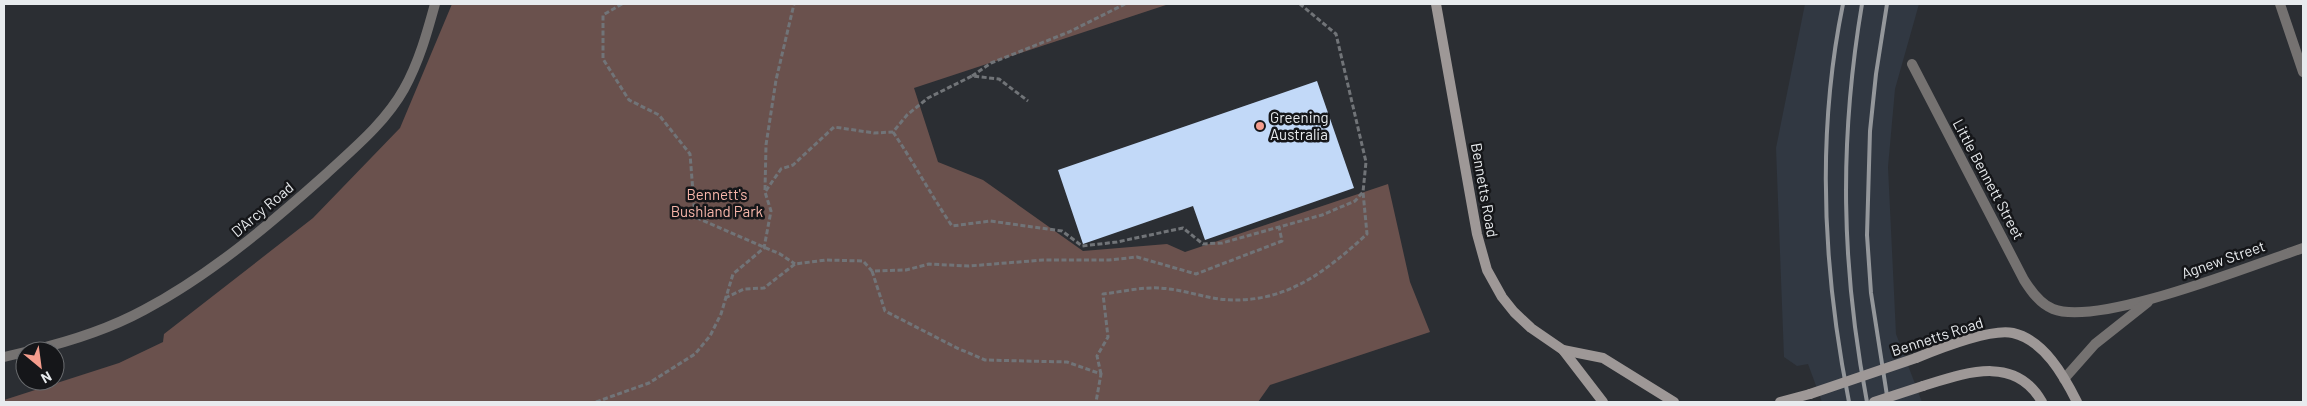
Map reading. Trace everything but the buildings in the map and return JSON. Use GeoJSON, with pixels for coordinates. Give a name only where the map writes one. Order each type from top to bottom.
{"type":"FeatureCollection","features":[{"type":"Feature","properties":{"kind":"main road","name":"Bennetts Road"},"geometry":{"type":"LineString","coordinates":[[1436,4],[1477,234],[1486,270],[1514,312],[1563,350],[1603,402]]}},
{"type":"Feature","properties":{"kind":"main road","name":"Bennetts Road"},"geometry":{"type":"LineString","coordinates":[[1780,402],[1810,394],[1986,335],[2011,333],[2027,339],[2053,362],[2077,402]]}},
{"type":"Feature","properties":{"kind":"main road","name":"Bennetts Road"},"geometry":{"type":"LineString","coordinates":[[1563,350],[1603,358],[1674,402]]}},
{"type":"Feature","properties":{"kind":"main road"},"geometry":{"type":"LineString","coordinates":[[1874,402],[1980,370],[1998,371],[2014,376],[2028,384],[2042,402]]}},
{"type":"Feature","properties":{"kind":"street","name":"D'Arcy Road"},"geometry":{"type":"LineString","coordinates":[[63,341],[86,334],[144,310],[213,267],[306,192],[361,142],[386,116],[416,64],[435,4]]}},
{"type":"Feature","properties":{"kind":"street"},"geometry":{"type":"LineString","coordinates":[[2280,4],[2303,72]]}},
{"type":"Feature","properties":{"kind":"street","name":"Little Bennett Street"},"geometry":{"type":"LineString","coordinates":[[1912,64],[2024,280],[2045,304]]}},
{"type":"Feature","properties":{"kind":"street","name":"Agnew Street"},"geometry":{"type":"LineString","coordinates":[[2045,304],[2054,310],[2084,313],[2152,299],[2303,248]]}},
{"type":"Feature","properties":{"kind":"street","name":"Agnew Street"},"geometry":{"type":"LineString","coordinates":[[2064,379],[2095,344],[2152,299]]}},
{"type":"Feature","properties":{"kind":"path"},"geometry":{"type":"LineString","coordinates":[[622,4],[603,15],[603,59],[629,100],[659,115],[690,154],[695,217],[780,254],[795,264]]}},
{"type":"Feature","properties":{"kind":"path"},"geometry":{"type":"LineString","coordinates":[[596,402],[649,383],[695,354],[710,336],[721,314],[733,274],[764,248],[771,211],[765,192],[766,146],[776,80],[794,4]]}},
{"type":"Feature","properties":{"kind":"path"},"geometry":{"type":"LineString","coordinates":[[765,192],[781,169],[794,165],[834,127],[874,133],[893,132],[907,115],[928,98],[972,76],[992,63],[1069,32],[1125,4]]}},
{"type":"Feature","properties":{"kind":"path"},"geometry":{"type":"LineString","coordinates":[[1096,402],[1100,374],[1097,356],[1108,337],[1103,294],[1159,288],[1220,299],[1253,300],[1295,288],[1333,265],[1367,234],[1363,192],[1366,162],[1336,34],[1300,4]]}},
{"type":"Feature","properties":{"kind":"path"},"geometry":{"type":"LineString","coordinates":[[972,76],[999,79],[1028,101]]}},
{"type":"Feature","properties":{"kind":"path"},"geometry":{"type":"LineString","coordinates":[[893,132],[952,226],[990,221],[1062,231],[1082,246],[1117,242],[1183,228],[1204,244],[1222,243],[1322,215],[1355,202],[1363,192]]}},
{"type":"Feature","properties":{"kind":"path"},"geometry":{"type":"LineString","coordinates":[[872,271],[906,270],[929,264],[969,266],[1043,260],[1137,258],[1196,274],[1282,241],[1279,227]]}},
{"type":"Feature","properties":{"kind":"path"},"geometry":{"type":"LineString","coordinates":[[725,298],[744,289],[764,288],[795,264],[826,260],[863,262],[872,271],[885,312],[957,348],[985,360],[1068,362],[1100,374]]}},
{"type":"Feature","properties":{"kind":"shaded area"},"geometry":{"type":"Polygon","coordinates":[[[1805,4],[1919,4],[1895,89],[1888,167],[1896,334],[1922,402],[1822,402],[1808,364],[1797,366],[1784,357],[1776,148],[1805,4]]]}},
{"type":"Feature","properties":{"kind":"green space","name":"Bennett's Bushland Park"},"geometry":{"type":"Polygon","coordinates":[[[452,4],[1169,4],[914,88],[938,162],[983,180],[1083,251],[1167,244],[1185,252],[1388,184],[1410,282],[1430,332],[1270,385],[1258,402],[4,402],[4,400],[32,391],[65,391],[65,380],[119,363],[163,342],[164,334],[313,218],[400,128],[452,4]]]}},
{"type":"Feature","properties":{"kind":"railway"},"geometry":{"type":"LineString","coordinates":[[1843,4],[1834,53],[1829,103],[1826,203],[1833,303],[1849,402]]}},
{"type":"Feature","properties":{"kind":"railway"},"geometry":{"type":"LineString","coordinates":[[1862,4],[1849,105],[1846,203],[1852,302],[1867,402]]}},
{"type":"Feature","properties":{"kind":"railway"},"geometry":{"type":"LineString","coordinates":[[1887,4],[1876,74],[1870,131],[1867,235],[1871,293],[1888,402]]}},
{"type":"Feature","properties":{"kind":"place","name":"Greening Australia"},"geometry":{"type":"Point","coordinates":[1260,126]}}]}
